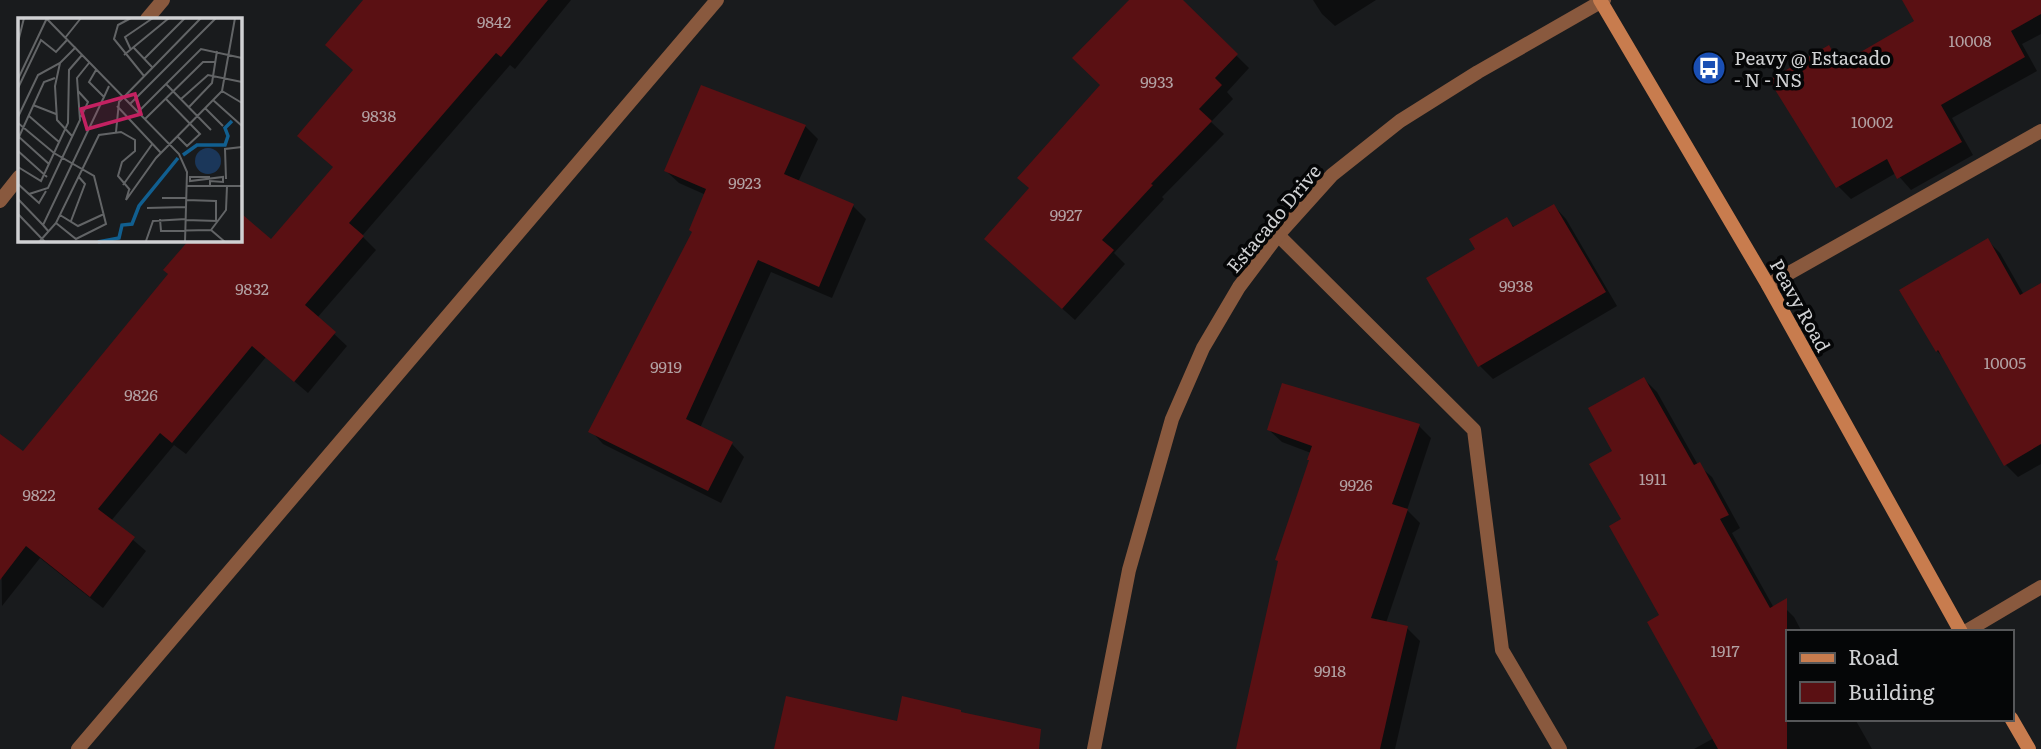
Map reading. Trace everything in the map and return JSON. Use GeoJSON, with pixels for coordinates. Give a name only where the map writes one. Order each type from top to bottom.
{"type":"FeatureCollection","features":[{"type":"Feature","properties":{"kind":"street"},"geometry":{"type":"LineString","coordinates":[[148,18],[163,0]]}},
{"type":"Feature","properties":{"kind":"street"},"geometry":{"type":"LineString","coordinates":[[78,749],[717,0]]}},
{"type":"Feature","properties":{"kind":"street","name":"Estacado Drive"},"geometry":{"type":"LineString","coordinates":[[1094,749],[1129,570],[1172,419],[1203,348],[1239,287],[1278,235],[1332,175],[1400,121],[1478,72],[1602,1]]}},
{"type":"Feature","properties":{"kind":"street","name":"Peavy Road"},"geometry":{"type":"LineString","coordinates":[[1602,1],[1768,285],[1962,630]]}},
{"type":"Feature","properties":{"kind":"street"},"geometry":{"type":"LineString","coordinates":[[1768,285],[2041,131]]}},
{"type":"Feature","properties":{"kind":"street"},"geometry":{"type":"LineString","coordinates":[[0,201],[18,178]]}},
{"type":"Feature","properties":{"kind":"street"},"geometry":{"type":"LineString","coordinates":[[1278,235],[1474,430],[1502,650],[1560,749]]}},
{"type":"Feature","properties":{"kind":"street"},"geometry":{"type":"LineString","coordinates":[[1966,630],[2041,587]]}},
{"type":"Feature","properties":{"kind":"street"},"geometry":{"type":"LineString","coordinates":[[2013,721],[2029,749]]}},
{"type":"Feature","properties":{"kind":"building"},"geometry":{"type":"Polygon","coordinates":[[[363,0],[548,0],[501,57],[496,53],[349,223],[364,236],[305,305],[336,332],[294,382],[252,346],[172,443],[160,433],[98,509],[135,537],[90,597],[26,546],[0,580],[0,434],[23,451],[168,274],[163,270],[187,242],[242,242],[243,215],[271,239],[333,167],[297,136],[353,70],[325,45],[363,0]]]}},
{"type":"Feature","properties":{"kind":"building"},"geometry":{"type":"Polygon","coordinates":[[[1129,0],[1183,0],[1238,54],[1215,78],[1222,85],[1199,109],[1212,121],[1102,240],[1114,250],[1062,309],[984,239],[1029,188],[1017,178],[1100,85],[1072,58],[1129,0]]]}},
{"type":"Feature","properties":{"kind":"building"},"geometry":{"type":"Polygon","coordinates":[[[1902,0],[2041,0],[2041,14],[2011,31],[2025,57],[1941,105],[1962,142],[1897,179],[1887,159],[1836,188],[1769,80],[1829,45],[1840,64],[1914,21],[1902,0]]]}},
{"type":"Feature","properties":{"kind":"building"},"geometry":{"type":"Polygon","coordinates":[[[701,85],[806,125],[784,174],[854,204],[819,287],[758,260],[686,419],[733,442],[708,491],[588,432],[692,232],[689,230],[706,189],[664,171],[701,85]]]}},
{"type":"Feature","properties":{"kind":"building"},"geometry":{"type":"Polygon","coordinates":[[[1554,204],[1606,292],[1478,367],[1426,278],[1475,249],[1469,239],[1507,217],[1513,227],[1554,204]]]}},
{"type":"Feature","properties":{"kind":"building"},"geometry":{"type":"Polygon","coordinates":[[[1988,238],[2020,295],[2041,283],[2041,444],[2004,466],[1938,350],[1936,352],[1899,290],[1988,238]]]}},
{"type":"Feature","properties":{"kind":"building"},"geometry":{"type":"Polygon","coordinates":[[[1644,377],[1694,465],[1700,462],[1729,515],[1720,519],[1770,608],[1787,598],[1787,749],[1718,749],[1647,622],[1659,615],[1609,526],[1621,519],[1589,464],[1612,451],[1588,408],[1644,377]]]}},
{"type":"Feature","properties":{"kind":"building"},"geometry":{"type":"Polygon","coordinates":[[[1282,383],[1420,424],[1392,504],[1408,509],[1371,618],[1408,626],[1380,749],[1236,749],[1278,561],[1275,560],[1312,446],[1267,430],[1282,383]]]}},
{"type":"Feature","properties":{"kind":"building"},"geometry":{"type":"Polygon","coordinates":[[[786,696],[897,721],[902,696],[1041,729],[1039,749],[774,749],[786,696]]]}},
{"type":"Feature","properties":{"kind":"place","name":"Peavy @ Estacado - N - NS"},"geometry":{"type":"Point","coordinates":[1709,68]}}]}
